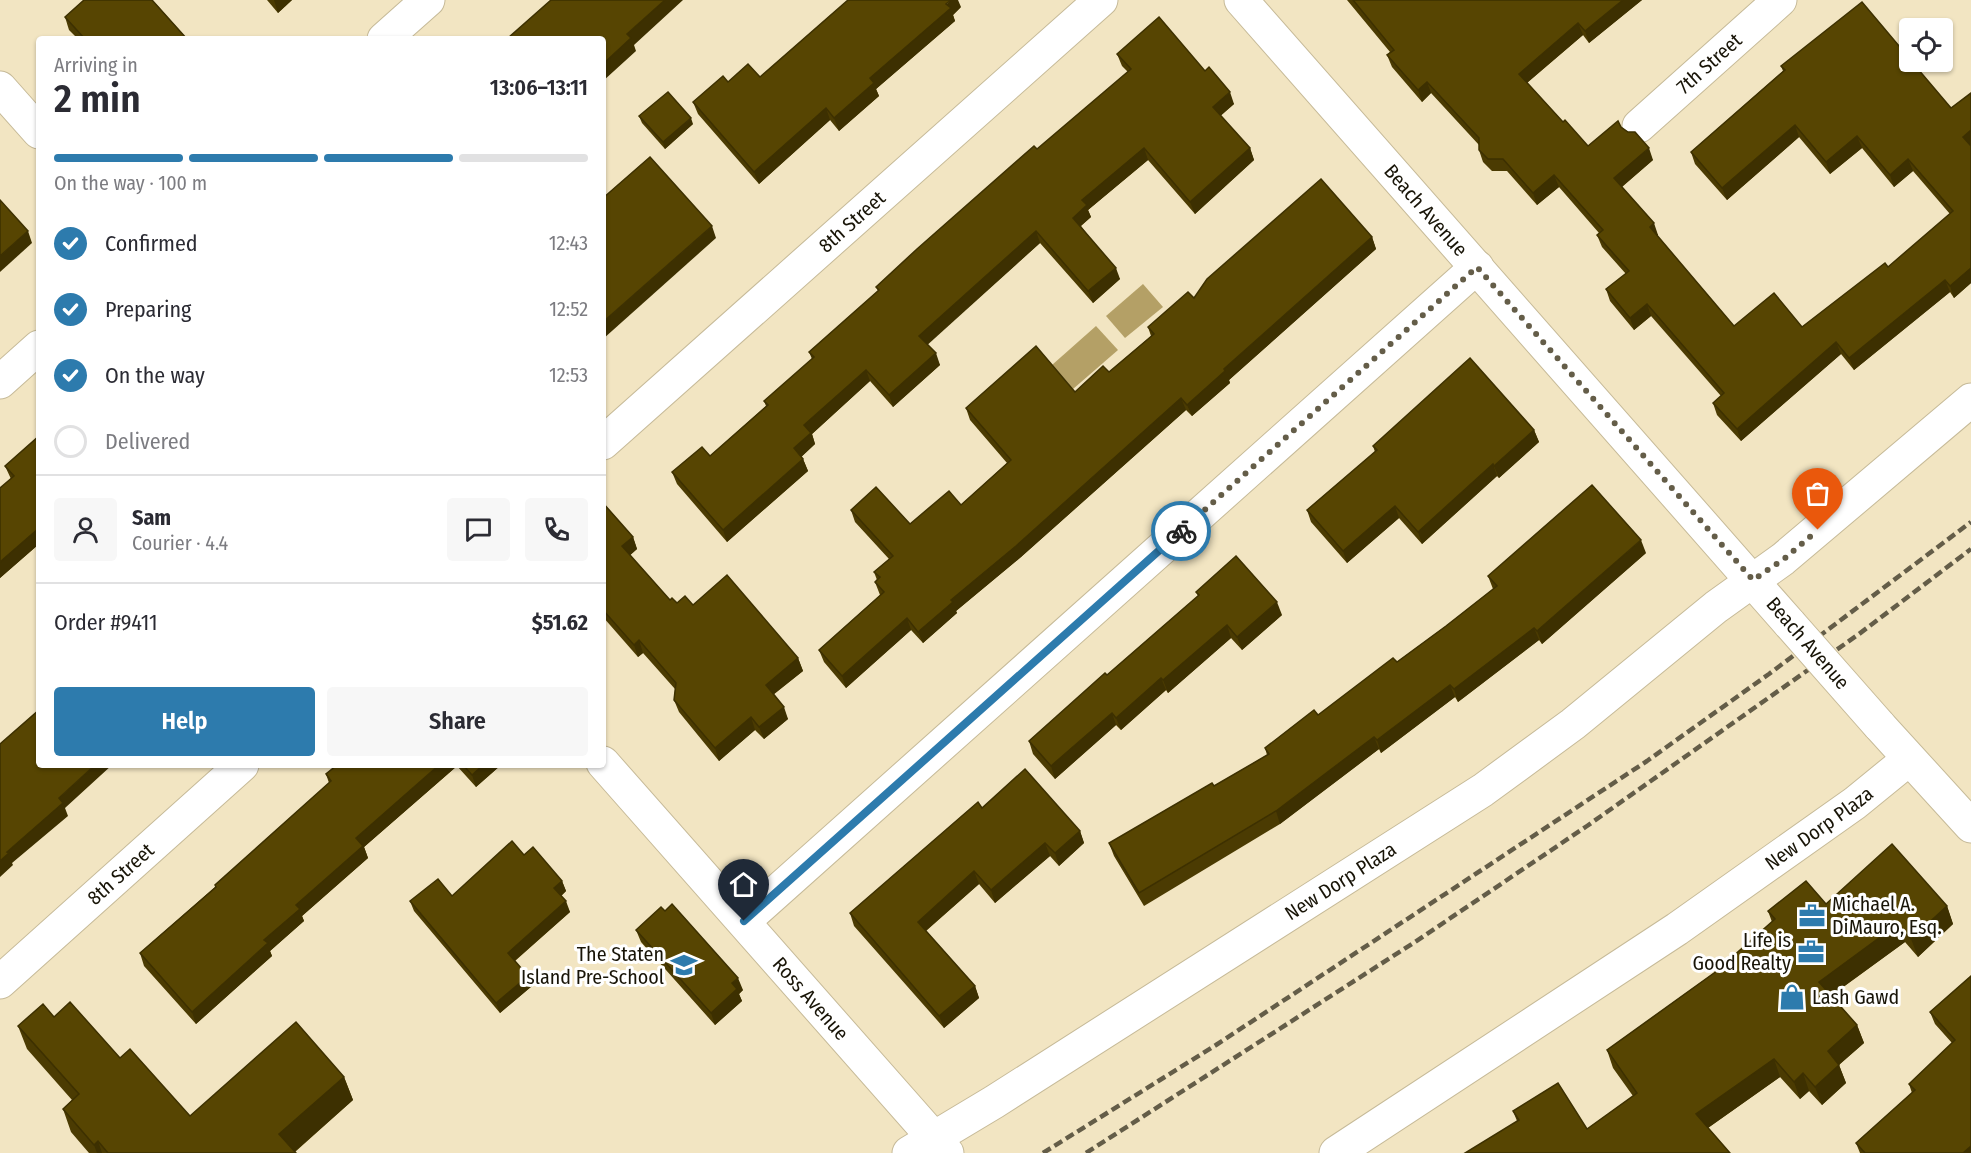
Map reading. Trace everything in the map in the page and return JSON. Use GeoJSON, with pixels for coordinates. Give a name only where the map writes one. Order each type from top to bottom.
{"type":"FeatureCollection","features":[{"type":"Feature","properties":{"kind":"street"},"geometry":{"type":"LineString","coordinates":[[387,36],[428,0]]}},
{"type":"Feature","properties":{"kind":"street","name":"8th Street"},"geometry":{"type":"LineString","coordinates":[[606,440],[1101,0]]}},
{"type":"Feature","properties":{"kind":"street","name":"Beach Avenue"},"geometry":{"type":"LineString","coordinates":[[1241,0],[1909,759],[1971,826]]}},
{"type":"Feature","properties":{"kind":"street","name":"7th Street"},"geometry":{"type":"LineString","coordinates":[[1639,126],[1780,0]]}},
{"type":"Feature","properties":{"kind":"street"},"geometry":{"type":"LineString","coordinates":[[0,88],[36,129]]}},
{"type":"Feature","properties":{"kind":"street"},"geometry":{"type":"LineString","coordinates":[[744,921],[1477,267]]}},
{"type":"Feature","properties":{"kind":"street"},"geometry":{"type":"LineString","coordinates":[[0,382],[36,350]]}},
{"type":"Feature","properties":{"kind":"street","name":"New Dorp Plaza"},"geometry":{"type":"LineString","coordinates":[[930,1148],[1004,1095],[1483,790],[1573,724],[1659,653],[1753,580],[1784,559],[1971,400]]}},
{"type":"Feature","properties":{"kind":"street","name":"New Dorp Plaza"},"geometry":{"type":"LineString","coordinates":[[1336,1153],[1677,929],[1855,803],[1909,759]]}},
{"type":"Feature","properties":{"kind":"street","name":"Ross Avenue"},"geometry":{"type":"LineString","coordinates":[[606,766],[744,921],[930,1148]]}},
{"type":"Feature","properties":{"kind":"street","name":"8th Street"},"geometry":{"type":"LineString","coordinates":[[0,982],[239,768]]}},
{"type":"Feature","properties":{"kind":"shaded area"},"geometry":{"type":"Polygon","coordinates":[[[1143,284],[1163,307],[1125,338],[1106,316],[1143,284]]]}},
{"type":"Feature","properties":{"kind":"shaded area"},"geometry":{"type":"Polygon","coordinates":[[[1096,326],[1118,350],[1073,389],[1052,365],[1096,326]]]}},
{"type":"Feature","properties":{"kind":"building"},"geometry":{"type":"Polygon","coordinates":[[[84,0],[152,0],[184,36],[82,36],[65,17],[84,0]]]}},
{"type":"Feature","properties":{"kind":"building"},"geometry":{"type":"Polygon","coordinates":[[[551,0],[665,0],[627,34],[631,38],[606,61],[606,36],[510,36],[551,0]]]}},
{"type":"Feature","properties":{"kind":"building"},"geometry":{"type":"Polygon","coordinates":[[[848,0],[951,0],[946,4],[951,8],[870,78],[874,83],[834,118],[826,108],[754,172],[693,102],[723,76],[728,82],[748,64],[760,77],[848,0]]]}},
{"type":"Feature","properties":{"kind":"building"},"geometry":{"type":"Polygon","coordinates":[[[1353,0],[1623,0],[1585,31],[1578,23],[1519,74],[1588,146],[1618,121],[1621,127],[1628,132],[1635,132],[1649,148],[1614,178],[1654,223],[1650,227],[1734,326],[1774,293],[1802,327],[1885,263],[1888,267],[1953,211],[1908,159],[1890,175],[1857,136],[1826,162],[1795,125],[1722,188],[1691,152],[1785,70],[1781,66],[1862,2],[1899,46],[1899,72],[1920,72],[1951,108],[1971,93],[1971,130],[1963,137],[1971,146],[1971,268],[1950,286],[1945,280],[1849,358],[1836,342],[1737,429],[1713,403],[1724,393],[1647,304],[1630,318],[1606,289],[1629,271],[1597,235],[1603,230],[1554,175],[1533,193],[1503,159],[1488,159],[1479,150],[1479,138],[1427,82],[1418,90],[1387,55],[1394,50],[1353,0]]]}},
{"type":"Feature","properties":{"kind":"building"},"geometry":{"type":"Polygon","coordinates":[[[1159,17],[1205,71],[1209,67],[1230,92],[1213,107],[1250,148],[1190,202],[1144,148],[1082,200],[1087,205],[1073,218],[1116,268],[1088,291],[1036,231],[919,336],[936,353],[889,395],[866,370],[804,425],[811,433],[794,448],[803,459],[723,530],[672,472],[702,447],[710,456],[768,405],[764,401],[814,357],[809,352],[879,290],[876,287],[917,249],[1034,146],[1037,149],[1131,69],[1117,54],[1159,17]]]}},
{"type":"Feature","properties":{"kind":"building"},"geometry":{"type":"Polygon","coordinates":[[[668,92],[691,118],[663,142],[639,116],[668,92]]]}},
{"type":"Feature","properties":{"kind":"building"},"geometry":{"type":"Polygon","coordinates":[[[650,157],[712,226],[606,319],[606,195],[650,157]]]}},
{"type":"Feature","properties":{"kind":"building"},"geometry":{"type":"Polygon","coordinates":[[[1321,179],[1372,237],[1187,405],[1181,398],[1016,546],[951,600],[953,602],[918,632],[907,618],[842,676],[819,650],[884,592],[875,582],[880,577],[874,572],[893,556],[851,510],[876,487],[910,524],[949,491],[961,505],[1011,460],[966,408],[1036,346],[1075,392],[1103,366],[1109,372],[1154,334],[1148,327],[1188,292],[1194,298],[1207,279],[1321,179]]]}},
{"type":"Feature","properties":{"kind":"building"},"geometry":{"type":"Polygon","coordinates":[[[0,200],[28,231],[0,256],[0,200]]]}},
{"type":"Feature","properties":{"kind":"building"},"geometry":{"type":"Polygon","coordinates":[[[1470,358],[1534,430],[1418,532],[1395,506],[1343,551],[1307,510],[1377,450],[1373,446],[1470,358]]]}},
{"type":"Feature","properties":{"kind":"building"},"geometry":{"type":"Polygon","coordinates":[[[36,439],[36,531],[0,562],[0,488],[14,476],[5,466],[36,439]]]}},
{"type":"Feature","properties":{"kind":"building"},"geometry":{"type":"Polygon","coordinates":[[[1592,485],[1641,540],[1537,631],[1534,628],[1454,689],[1450,685],[1377,740],[1374,737],[1276,811],[1139,893],[1109,843],[1212,783],[1214,786],[1269,754],[1265,748],[1314,710],[1318,715],[1393,658],[1397,662],[1446,626],[1497,586],[1488,576],[1592,485]]]}},
{"type":"Feature","properties":{"kind":"building"},"geometry":{"type":"Polygon","coordinates":[[[606,506],[633,537],[622,546],[670,600],[672,598],[677,603],[685,596],[693,605],[727,575],[798,658],[766,685],[784,707],[759,727],[751,717],[715,748],[674,700],[676,683],[639,640],[634,645],[606,613],[606,506]]]}},
{"type":"Feature","properties":{"kind":"building"},"geometry":{"type":"Polygon","coordinates":[[[1236,556],[1277,602],[1237,637],[1227,625],[1116,718],[1112,713],[1051,766],[1029,741],[1105,673],[1107,675],[1199,595],[1196,592],[1236,556]]]}},
{"type":"Feature","properties":{"kind":"building"},"geometry":{"type":"Polygon","coordinates":[[[36,713],[36,768],[92,768],[59,798],[63,803],[7,852],[9,853],[0,861],[0,744],[36,713]]]}},
{"type":"Feature","properties":{"kind":"building"},"geometry":{"type":"Polygon","coordinates":[[[333,768],[436,768],[356,838],[363,846],[296,905],[300,909],[264,940],[268,943],[192,1012],[140,953],[216,887],[215,885],[331,781],[326,774],[333,768]]]}},
{"type":"Feature","properties":{"kind":"building"},"geometry":{"type":"Polygon","coordinates":[[[466,768],[480,768],[472,775],[466,768]]]}},
{"type":"Feature","properties":{"kind":"building"},"geometry":{"type":"Polygon","coordinates":[[[1025,769],[1080,831],[1055,853],[1045,843],[991,890],[974,871],[918,922],[975,986],[939,1016],[850,913],[978,802],[982,808],[1025,769]]]}},
{"type":"Feature","properties":{"kind":"building"},"geometry":{"type":"Polygon","coordinates":[[[512,841],[524,855],[533,847],[562,881],[554,888],[566,901],[508,953],[528,976],[496,1003],[410,901],[438,879],[452,896],[512,841]]]}},
{"type":"Feature","properties":{"kind":"building"},"geometry":{"type":"Polygon","coordinates":[[[1892,844],[1947,906],[1911,939],[1898,924],[1819,982],[1857,1025],[1828,1051],[1839,1065],[1815,1087],[1803,1073],[1794,1082],[1774,1059],[1696,1114],[1730,1153],[1465,1153],[1519,1120],[1513,1111],[1558,1083],[1587,1129],[1637,1093],[1607,1050],[1714,973],[1775,919],[1768,911],[1806,881],[1826,904],[1892,844]]]}},
{"type":"Feature","properties":{"kind":"building"},"geometry":{"type":"Polygon","coordinates":[[[672,904],[738,978],[732,983],[737,989],[711,1013],[636,930],[661,907],[665,911],[672,904]]]}},
{"type":"Feature","properties":{"kind":"building"},"geometry":{"type":"Polygon","coordinates":[[[1971,976],[1971,1146],[1963,1153],[1865,1153],[1856,1143],[1915,1090],[1909,1084],[1955,1040],[1930,1012],[1971,976]]]}},
{"type":"Feature","properties":{"kind":"building"},"geometry":{"type":"Polygon","coordinates":[[[70,1002],[120,1058],[130,1049],[190,1116],[296,1022],[344,1077],[279,1134],[296,1153],[108,1153],[98,1141],[94,1145],[63,1109],[79,1094],[18,1026],[43,1004],[54,1017],[70,1002]]]}},
{"type":"Feature","properties":{"kind":"railway"},"geometry":{"type":"LineString","coordinates":[[1043,1153],[1216,1045],[1647,761],[1769,674],[1971,522]]}},
{"type":"Feature","properties":{"kind":"railway"},"geometry":{"type":"LineString","coordinates":[[1086,1153],[1415,942],[1587,826],[1859,634],[1971,549]]}},
{"type":"Feature","properties":{"kind":"way so far"},"geometry":{"type":"LineString","coordinates":[[1181,531],[1477,267],[1753,580],[1784,559],[1818,530]]}},
{"type":"Feature","properties":{"kind":"place","name":"Michael A. DiMauro, Esq."},"geometry":{"type":"Point","coordinates":[1812,916]}},
{"type":"Feature","properties":{"kind":"place","name":"Life is Good Realty"},"geometry":{"type":"Point","coordinates":[1811,952]}},
{"type":"Feature","properties":{"kind":"place","name":"The Staten Island Pre-School"},"geometry":{"type":"Point","coordinates":[684,965]}},
{"type":"Feature","properties":{"kind":"place","name":"Lash Gawd"},"geometry":{"type":"Point","coordinates":[1792,997]}},
{"type":"Feature","properties":{"kind":"route"},"geometry":{"type":"LineString","coordinates":[[744,921],[1181,531]]}}]}
